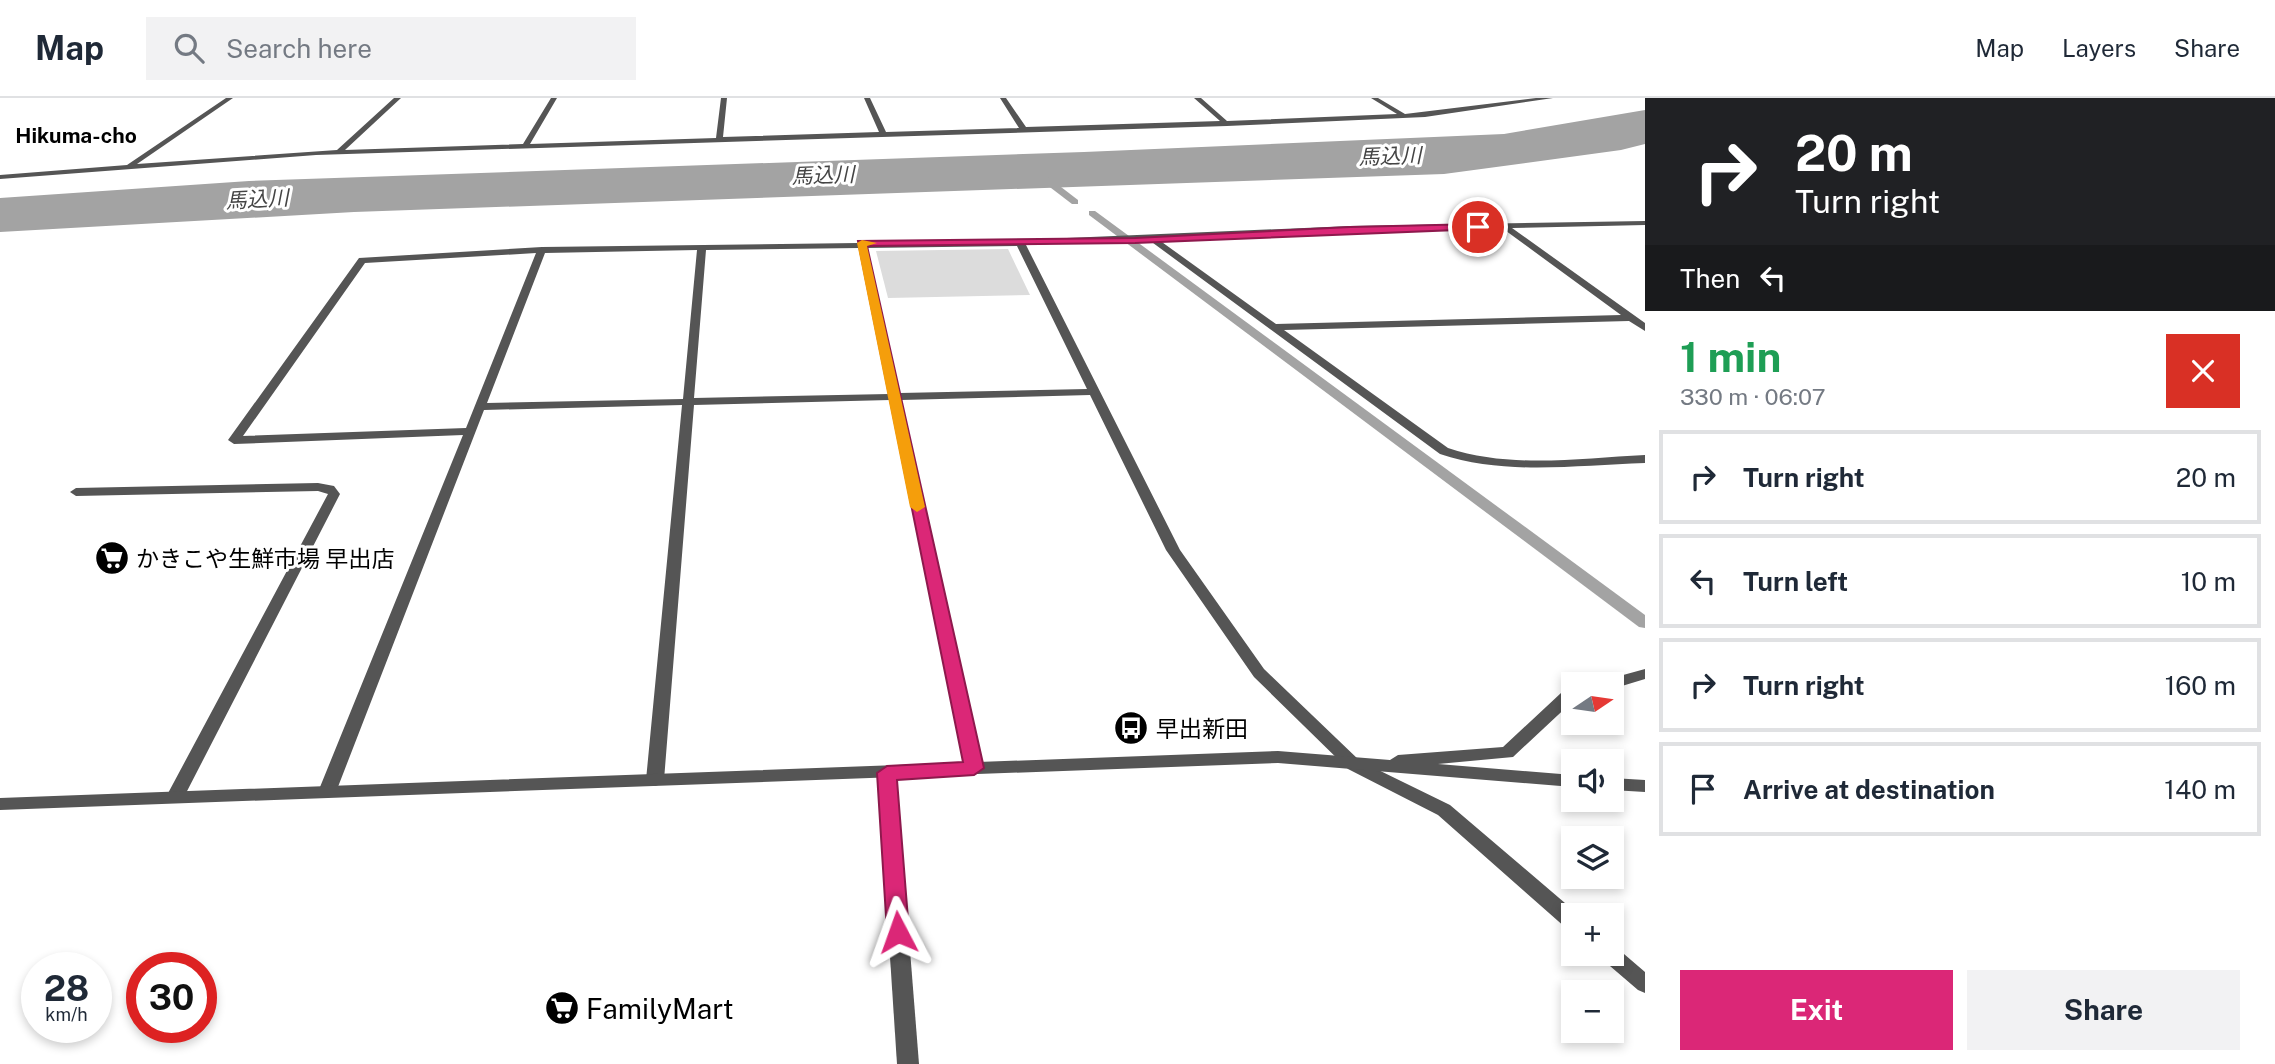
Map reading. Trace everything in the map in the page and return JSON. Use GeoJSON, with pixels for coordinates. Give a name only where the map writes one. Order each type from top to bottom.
{"type":"FeatureCollection","features":[{"type":"Feature","properties":{"kind":"street"},"geometry":{"type":"LineString","coordinates":[[127,167],[230,98]]}},
{"type":"Feature","properties":{"kind":"street"},"geometry":{"type":"LineString","coordinates":[[338,152],[398,98]]}},
{"type":"Feature","properties":{"kind":"street"},"geometry":{"type":"LineString","coordinates":[[526,145],[554,98]]}},
{"type":"Feature","properties":{"kind":"street"},"geometry":{"type":"LineString","coordinates":[[719,139],[724,98]]}},
{"type":"Feature","properties":{"kind":"street"},"geometry":{"type":"LineString","coordinates":[[867,98],[883,134]]}},
{"type":"Feature","properties":{"kind":"street"},"geometry":{"type":"LineString","coordinates":[[1003,98],[1024,130]]}},
{"type":"Feature","properties":{"kind":"street"},"geometry":{"type":"LineString","coordinates":[[1197,98],[1227,124]]}},
{"type":"Feature","properties":{"kind":"street"},"geometry":{"type":"LineString","coordinates":[[1374,98],[1405,116]]}},
{"type":"Feature","properties":{"kind":"street"},"geometry":{"type":"LineString","coordinates":[[0,177],[338,152],[1405,116],[1550,98]]}},
{"type":"Feature","properties":{"kind":"street"},"geometry":{"type":"LineString","coordinates":[[470,431],[234,440],[362,260],[542,250],[1118,241],[1350,229],[1645,223]]}},
{"type":"Feature","properties":{"kind":"street"},"geometry":{"type":"LineString","coordinates":[[1504,226],[1645,328]]}},
{"type":"Feature","properties":{"kind":"street"},"geometry":{"type":"LineString","coordinates":[[1153,240],[1444,451],[1459,458],[1495,463],[1645,459]]}},
{"type":"Feature","properties":{"kind":"street"},"geometry":{"type":"LineString","coordinates":[[862,243],[974,768]]}},
{"type":"Feature","properties":{"kind":"street"},"geometry":{"type":"LineString","coordinates":[[1020,243],[1173,550],[1259,673],[1354,765],[1444,810],[1561,912]]}},
{"type":"Feature","properties":{"kind":"street"},"geometry":{"type":"LineString","coordinates":[[655,779],[702,247]]}},
{"type":"Feature","properties":{"kind":"street"},"geometry":{"type":"LineString","coordinates":[[327,792],[542,250]]}},
{"type":"Feature","properties":{"kind":"street"},"geometry":{"type":"LineString","coordinates":[[1273,327],[1630,318]]}},
{"type":"Feature","properties":{"kind":"street"},"geometry":{"type":"LineString","coordinates":[[480,407],[688,405],[1093,392]]}},
{"type":"Feature","properties":{"kind":"street"},"geometry":{"type":"LineString","coordinates":[[76,492],[318,487],[330,489],[334,494],[175,797]]}},
{"type":"Feature","properties":{"kind":"street"},"geometry":{"type":"LineString","coordinates":[[1624,680],[1645,674]]}},
{"type":"Feature","properties":{"kind":"street"},"geometry":{"type":"LineString","coordinates":[[1354,765],[1507,753],[1561,703]]}},
{"type":"Feature","properties":{"kind":"street"},"geometry":{"type":"LineString","coordinates":[[0,804],[1278,757],[1561,780]]}},
{"type":"Feature","properties":{"kind":"street"},"geometry":{"type":"LineString","coordinates":[[887,773],[908,1064]]}},
{"type":"Feature","properties":{"kind":"street"},"geometry":{"type":"LineString","coordinates":[[1624,785],[1645,786]]}},
{"type":"Feature","properties":{"kind":"street"},"geometry":{"type":"LineString","coordinates":[[1624,966],[1645,984]]}},
{"type":"Feature","properties":{"kind":"shaded area"},"geometry":{"type":"Polygon","coordinates":[[[1008,249],[1030,295],[888,298],[876,251],[1008,249]]]}},
{"type":"Feature","properties":{"kind":"water","name":"馬込川"},"geometry":{"type":"Polygon","coordinates":[[[1645,110],[1645,144],[1621,150],[1444,174],[354,212],[0,232],[0,198],[249,181],[1084,152],[1504,134],[1645,110]]]}},
{"type":"Feature","properties":{"kind":"waterway"},"geometry":{"type":"LineString","coordinates":[[1041,176],[1075,202]]}},
{"type":"Feature","properties":{"kind":"waterway"},"geometry":{"type":"LineString","coordinates":[[1092,213],[1645,623]]}},
{"type":"Feature","properties":{"kind":"slow traffic"},"geometry":{"type":"LineString","coordinates":[[872,243],[862,243],[917,507]]}},
{"type":"Feature","properties":{"kind":"place","name":"かきこや生鮮市場 早出店"},"geometry":{"type":"Point","coordinates":[112,558]}},
{"type":"Feature","properties":{"kind":"place","name":"早出新田"},"geometry":{"type":"Point","coordinates":[1131,728]}},
{"type":"Feature","properties":{"kind":"place","name":"FamilyMart"},"geometry":{"type":"Point","coordinates":[562,1008]}},
{"type":"Feature","properties":{"kind":"district","name":"Hikuma-cho"},"geometry":{"type":"Point","coordinates":[76,135]}},
{"type":"Feature","properties":{"kind":"route"},"geometry":{"type":"LineString","coordinates":[[898,932],[887,773],[974,768],[862,243],[1020,243],[1350,229],[1478,227]]}}]}
